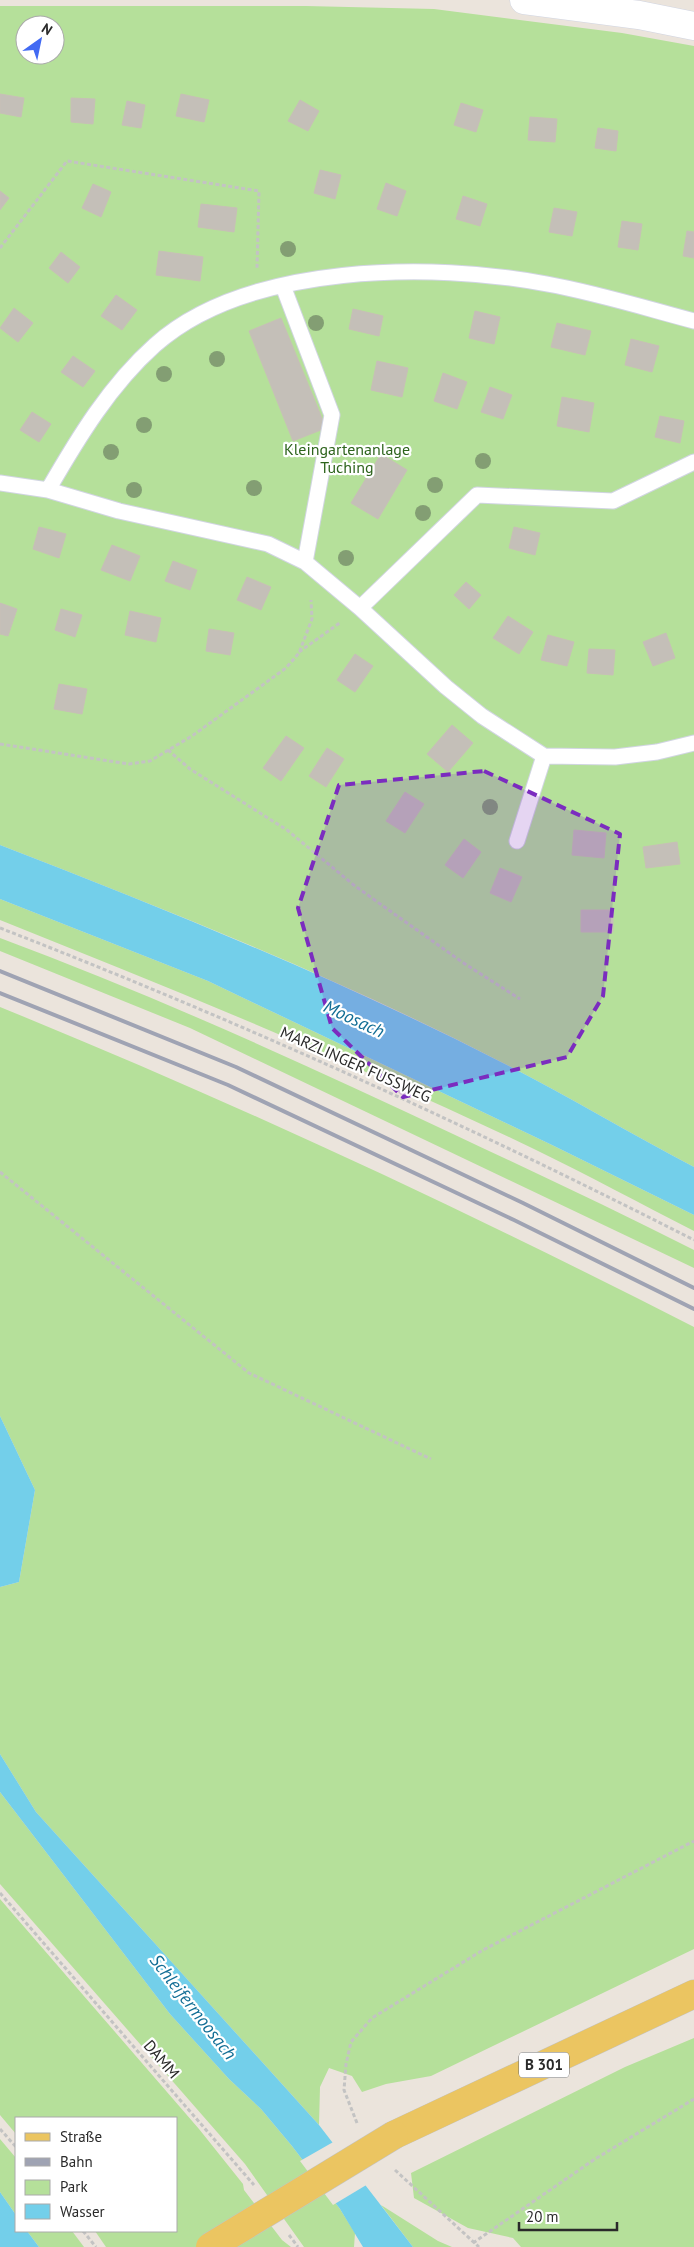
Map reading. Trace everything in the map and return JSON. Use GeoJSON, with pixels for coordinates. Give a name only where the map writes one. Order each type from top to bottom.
{"type":"FeatureCollection","features":[{"type":"Feature","properties":{"kind":"main road"},"geometry":{"type":"LineString","coordinates":[[524,0],[639,15],[694,26]]}},
{"type":"Feature","properties":{"kind":"main road","name":"B 301"},"geometry":{"type":"LineString","coordinates":[[210,2247],[394,2135],[694,1994]]}},
{"type":"Feature","properties":{"kind":"lane"},"geometry":{"type":"LineString","coordinates":[[48,490],[90,423],[129,370],[157,344],[184,324],[221,304],[251,294],[283,286],[382,271],[450,272],[547,284],[694,320]]}},
{"type":"Feature","properties":{"kind":"lane"},"geometry":{"type":"LineString","coordinates":[[283,286],[332,415],[305,562]]}},
{"type":"Feature","properties":{"kind":"lane"},"geometry":{"type":"LineString","coordinates":[[360,608],[477,495],[613,501],[694,462]]}},
{"type":"Feature","properties":{"kind":"lane"},"geometry":{"type":"LineString","coordinates":[[0,483],[48,490],[119,511],[268,544],[305,562],[475,710],[544,756],[615,757],[657,752],[694,743]]}},
{"type":"Feature","properties":{"kind":"lane"},"geometry":{"type":"LineString","coordinates":[[517,841],[544,756]]}},
{"type":"Feature","properties":{"kind":"path"},"geometry":{"type":"LineString","coordinates":[[0,248],[66,161],[260,191],[258,265],[251,294]]}},
{"type":"Feature","properties":{"kind":"path"},"geometry":{"type":"LineString","coordinates":[[299,653],[312,619],[311,590],[305,562]]}},
{"type":"Feature","properties":{"kind":"path"},"geometry":{"type":"LineString","coordinates":[[0,744],[129,764],[150,761],[248,697],[286,668],[299,653],[360,608]]}},
{"type":"Feature","properties":{"kind":"path"},"geometry":{"type":"LineString","coordinates":[[168,750],[190,769],[287,830],[356,886],[462,962],[520,999]]}},
{"type":"Feature","properties":{"kind":"path","name":"MARZLINGER FUSSWEG"},"geometry":{"type":"LineString","coordinates":[[0,928],[309,1055],[589,1187],[694,1240]]}},
{"type":"Feature","properties":{"kind":"path"},"geometry":{"type":"LineString","coordinates":[[0,1172],[249,1374],[431,1459]]}},
{"type":"Feature","properties":{"kind":"path"},"geometry":{"type":"LineString","coordinates":[[359,2127],[344,2090],[346,2064],[351,2042],[372,2018],[483,1950],[694,1841]]}},
{"type":"Feature","properties":{"kind":"path","name":"DAMM"},"geometry":{"type":"LineString","coordinates":[[0,1893],[231,2155],[257,2188]]}},
{"type":"Feature","properties":{"kind":"path"},"geometry":{"type":"LineString","coordinates":[[473,2243],[595,2159],[694,2100]]}},
{"type":"Feature","properties":{"kind":"path"},"geometry":{"type":"LineString","coordinates":[[0,2129],[15,2146]]}},
{"type":"Feature","properties":{"kind":"path"},"geometry":{"type":"LineString","coordinates":[[388,2164],[479,2247]]}},
{"type":"Feature","properties":{"kind":"path"},"geometry":{"type":"LineString","coordinates":[[84,2232],[96,2247]]}},
{"type":"Feature","properties":{"kind":"path"},"geometry":{"type":"LineString","coordinates":[[287,2232],[298,2247]]}},
{"type":"Feature","properties":{"kind":"highlighted area"},"geometry":{"type":"Polygon","coordinates":[[[484,771],[620,834],[603,996],[567,1057],[403,1097],[332,1028],[298,908],[339,785],[484,771]]]}},
{"type":"Feature","properties":{"kind":"green space","name":"Kleingartenanlage Tuching"},"geometry":{"type":"Polygon","coordinates":[[[0,6],[306,6],[434,9],[622,33],[694,46],[694,1167],[440,1031],[316,974],[127,895],[0,845],[0,6]]]}},
{"type":"Feature","properties":{"kind":"green space"},"geometry":{"type":"Polygon","coordinates":[[[0,899],[208,981],[552,1145],[694,1215],[694,1231],[554,1159],[402,1088],[202,1002],[0,920],[0,899]]]}},
{"type":"Feature","properties":{"kind":"green space"},"geometry":{"type":"Polygon","coordinates":[[[0,938],[115,983],[228,1031],[544,1177],[694,1250],[694,1268],[190,1028],[0,951],[0,938]]]}},
{"type":"Feature","properties":{"kind":"green space"},"geometry":{"type":"Polygon","coordinates":[[[0,1007],[176,1081],[437,1200],[694,1327],[694,1949],[431,2076],[386,2084],[362,2092],[352,2076],[329,2068],[320,2087],[319,2125],[36,1812],[0,1754],[0,1587],[19,1582],[35,1490],[0,1416],[0,1007]]]}},
{"type":"Feature","properties":{"kind":"green space"},"geometry":{"type":"Polygon","coordinates":[[[0,1792],[170,2014],[229,2079],[261,2109],[292,2146],[340,2209],[355,2233],[354,2247],[304,2247],[245,2164],[0,1884],[0,1792]]]}},
{"type":"Feature","properties":{"kind":"green space"},"geometry":{"type":"Polygon","coordinates":[[[0,1899],[199,2129],[243,2184],[244,2190],[282,2240],[291,2247],[106,2247],[96,2232],[178,2232],[178,2117],[15,2117],[15,2133],[0,2115],[0,1899]]]}},
{"type":"Feature","properties":{"kind":"green space"},"geometry":{"type":"Polygon","coordinates":[[[694,2038],[694,2247],[521,2247],[513,2238],[468,2228],[414,2198],[411,2173],[625,2067],[694,2038]]]}},
{"type":"Feature","properties":{"kind":"green space"},"geometry":{"type":"Polygon","coordinates":[[[0,2139],[15,2157],[15,2214],[0,2192],[0,2139]]]}},
{"type":"Feature","properties":{"kind":"green space"},"geometry":{"type":"Polygon","coordinates":[[[381,2205],[438,2241],[452,2247],[413,2247],[381,2205]]]}},
{"type":"Feature","properties":{"kind":"green space"},"geometry":{"type":"Polygon","coordinates":[[[28,2232],[73,2232],[84,2247],[39,2247],[28,2232]]]}},
{"type":"Feature","properties":{"kind":"water","name":"Moosach"},"geometry":{"type":"Polygon","coordinates":[[[0,845],[191,921],[316,974],[378,1002],[525,1075],[694,1167],[694,1215],[208,981],[0,899],[0,845]]]}},
{"type":"Feature","properties":{"kind":"water"},"geometry":{"type":"Polygon","coordinates":[[[0,1416],[35,1490],[19,1582],[0,1587],[0,1416]]]}},
{"type":"Feature","properties":{"kind":"water","name":"Schleifermoosach"},"geometry":{"type":"Polygon","coordinates":[[[0,1754],[36,1812],[319,2125],[413,2247],[363,2247],[340,2209],[292,2146],[261,2109],[229,2079],[170,2014],[0,1792],[0,1754]]]}},
{"type":"Feature","properties":{"kind":"water"},"geometry":{"type":"Polygon","coordinates":[[[0,2192],[15,2214],[15,2232],[28,2232],[39,2247],[0,2247],[0,2192]]]}},
{"type":"Feature","properties":{"kind":"pier"},"geometry":{"type":"Polygon","coordinates":[[[335,2141],[368,2184],[333,2205],[300,2161],[335,2141]]]}},
{"type":"Feature","properties":{"kind":"building"},"geometry":{"type":"Polygon","coordinates":[[[0,94],[24,98],[21,117],[0,113],[0,94]]]}},
{"type":"Feature","properties":{"kind":"building"},"geometry":{"type":"Polygon","coordinates":[[[181,94],[209,100],[204,122],[176,116],[181,94]]]}},
{"type":"Feature","properties":{"kind":"building"},"geometry":{"type":"Polygon","coordinates":[[[71,98],[95,99],[93,124],[71,122],[71,98]]]}},
{"type":"Feature","properties":{"kind":"building"},"geometry":{"type":"Polygon","coordinates":[[[300,100],[319,111],[308,131],[288,121],[300,100]]]}},
{"type":"Feature","properties":{"kind":"building"},"geometry":{"type":"Polygon","coordinates":[[[127,101],[145,105],[141,128],[122,125],[127,101]]]}},
{"type":"Feature","properties":{"kind":"building"},"geometry":{"type":"Polygon","coordinates":[[[461,103],[483,110],[476,132],[454,125],[461,103]]]}},
{"type":"Feature","properties":{"kind":"building"},"geometry":{"type":"Polygon","coordinates":[[[530,117],[557,119],[555,142],[528,140],[530,117]]]}},
{"type":"Feature","properties":{"kind":"building"},"geometry":{"type":"Polygon","coordinates":[[[598,128],[618,131],[616,151],[595,148],[598,128]]]}},
{"type":"Feature","properties":{"kind":"building"},"geometry":{"type":"Polygon","coordinates":[[[320,170],[341,175],[335,199],[314,193],[320,170]]]}},
{"type":"Feature","properties":{"kind":"building"},"geometry":{"type":"Polygon","coordinates":[[[386,183],[406,191],[397,216],[377,209],[386,183]]]}},
{"type":"Feature","properties":{"kind":"building"},"geometry":{"type":"Polygon","coordinates":[[[93,184],[111,192],[101,217],[82,208],[93,184]]]}},
{"type":"Feature","properties":{"kind":"building"},"geometry":{"type":"Polygon","coordinates":[[[0,191],[9,198],[0,210],[0,191]]]}},
{"type":"Feature","properties":{"kind":"building"},"geometry":{"type":"Polygon","coordinates":[[[463,196],[487,204],[480,226],[456,219],[463,196]]]}},
{"type":"Feature","properties":{"kind":"building"},"geometry":{"type":"Polygon","coordinates":[[[201,204],[237,208],[234,232],[198,227],[201,204]]]}},
{"type":"Feature","properties":{"kind":"building"},"geometry":{"type":"Polygon","coordinates":[[[554,208],[577,212],[572,236],[549,232],[554,208]]]}},
{"type":"Feature","properties":{"kind":"building"},"geometry":{"type":"Polygon","coordinates":[[[622,221],[642,224],[638,250],[618,247],[622,221]]]}},
{"type":"Feature","properties":{"kind":"building"},"geometry":{"type":"Polygon","coordinates":[[[687,231],[694,232],[694,258],[683,256],[687,231]]]}},
{"type":"Feature","properties":{"kind":"building"},"geometry":{"type":"Polygon","coordinates":[[[159,251],[203,257],[200,281],[156,275],[159,251]]]}},
{"type":"Feature","properties":{"kind":"building"},"geometry":{"type":"Polygon","coordinates":[[[61,252],[80,267],[68,283],[49,268],[61,252]]]}},
{"type":"Feature","properties":{"kind":"building"},"geometry":{"type":"Polygon","coordinates":[[[116,295],[137,310],[122,330],[101,316],[116,295]]]}},
{"type":"Feature","properties":{"kind":"building"},"geometry":{"type":"Polygon","coordinates":[[[14,308],[33,323],[18,342],[0,328],[14,308]]]}},
{"type":"Feature","properties":{"kind":"building"},"geometry":{"type":"Polygon","coordinates":[[[353,309],[383,316],[379,336],[349,329],[353,309]]]}},
{"type":"Feature","properties":{"kind":"building"},"geometry":{"type":"Polygon","coordinates":[[[475,311],[500,317],[494,344],[469,338],[475,311]]]}},
{"type":"Feature","properties":{"kind":"building"},"geometry":{"type":"Polygon","coordinates":[[[281,318],[326,428],[293,441],[249,331],[281,318]]]}},
{"type":"Feature","properties":{"kind":"building"},"geometry":{"type":"Polygon","coordinates":[[[557,323],[591,331],[585,355],[551,347],[557,323]]]}},
{"type":"Feature","properties":{"kind":"building"},"geometry":{"type":"Polygon","coordinates":[[[631,339],[659,346],[652,372],[625,365],[631,339]]]}},
{"type":"Feature","properties":{"kind":"building"},"geometry":{"type":"Polygon","coordinates":[[[73,356],[95,371],[83,387],[61,372],[73,356]]]}},
{"type":"Feature","properties":{"kind":"building"},"geometry":{"type":"Polygon","coordinates":[[[377,361],[408,368],[402,397],[371,390],[377,361]]]}},
{"type":"Feature","properties":{"kind":"building"},"geometry":{"type":"Polygon","coordinates":[[[443,373],[467,382],[457,409],[434,401],[443,373]]]}},
{"type":"Feature","properties":{"kind":"building"},"geometry":{"type":"Polygon","coordinates":[[[490,387],[512,395],[503,419],[481,412],[490,387]]]}},
{"type":"Feature","properties":{"kind":"building"},"geometry":{"type":"Polygon","coordinates":[[[562,397],[594,403],[589,432],[557,426],[562,397]]]}},
{"type":"Feature","properties":{"kind":"building"},"geometry":{"type":"Polygon","coordinates":[[[32,412],[51,424],[39,442],[20,430],[32,412]]]}},
{"type":"Feature","properties":{"kind":"building"},"geometry":{"type":"Polygon","coordinates":[[[660,416],[684,421],[680,443],[655,437],[660,416]]]}},
{"type":"Feature","properties":{"kind":"building"},"geometry":{"type":"Polygon","coordinates":[[[381,454],[407,470],[378,519],[351,503],[381,454]]]}},
{"type":"Feature","properties":{"kind":"building"},"geometry":{"type":"Polygon","coordinates":[[[39,527],[66,534],[59,558],[33,549],[39,527]]]}},
{"type":"Feature","properties":{"kind":"building"},"geometry":{"type":"Polygon","coordinates":[[[514,527],[540,533],[535,555],[509,548],[514,527]]]}},
{"type":"Feature","properties":{"kind":"building"},"geometry":{"type":"Polygon","coordinates":[[[112,545],[140,556],[130,581],[101,570],[112,545]]]}},
{"type":"Feature","properties":{"kind":"building"},"geometry":{"type":"Polygon","coordinates":[[[173,561],[197,570],[190,590],[165,581],[173,561]]]}},
{"type":"Feature","properties":{"kind":"building"},"geometry":{"type":"Polygon","coordinates":[[[247,577],[271,587],[261,610],[237,600],[247,577]]]}},
{"type":"Feature","properties":{"kind":"building"},"geometry":{"type":"Polygon","coordinates":[[[466,582],[481,595],[469,609],[454,595],[466,582]]]}},
{"type":"Feature","properties":{"kind":"building"},"geometry":{"type":"Polygon","coordinates":[[[0,603],[17,609],[8,636],[0,634],[0,603]]]}},
{"type":"Feature","properties":{"kind":"building"},"geometry":{"type":"Polygon","coordinates":[[[61,609],[82,615],[75,637],[55,630],[61,609]]]}},
{"type":"Feature","properties":{"kind":"building"},"geometry":{"type":"Polygon","coordinates":[[[130,611],[161,618],[156,642],[125,635],[130,611]]]}},
{"type":"Feature","properties":{"kind":"building"},"geometry":{"type":"Polygon","coordinates":[[[508,616],[533,632],[519,654],[493,638],[508,616]]]}},
{"type":"Feature","properties":{"kind":"building"},"geometry":{"type":"Polygon","coordinates":[[[209,629],[234,633],[230,655],[206,651],[209,629]]]}},
{"type":"Feature","properties":{"kind":"building"},"geometry":{"type":"Polygon","coordinates":[[[666,633],[675,658],[653,666],[643,642],[666,633]]]}},
{"type":"Feature","properties":{"kind":"building"},"geometry":{"type":"Polygon","coordinates":[[[548,635],[574,642],[567,666],[541,660],[548,635]]]}},
{"type":"Feature","properties":{"kind":"building"},"geometry":{"type":"Polygon","coordinates":[[[589,649],[615,650],[613,675],[587,673],[589,649]]]}},
{"type":"Feature","properties":{"kind":"building"},"geometry":{"type":"Polygon","coordinates":[[[355,654],[373,666],[355,692],[337,680],[355,654]]]}},
{"type":"Feature","properties":{"kind":"building"},"geometry":{"type":"Polygon","coordinates":[[[59,684],[87,689],[82,714],[54,709],[59,684]]]}},
{"type":"Feature","properties":{"kind":"building"},"geometry":{"type":"Polygon","coordinates":[[[452,725],[473,743],[448,772],[427,754],[452,725]]]}},
{"type":"Feature","properties":{"kind":"building"},"geometry":{"type":"Polygon","coordinates":[[[286,736],[304,748],[281,781],[263,768],[286,736]]]}},
{"type":"Feature","properties":{"kind":"building"},"geometry":{"type":"Polygon","coordinates":[[[327,748],[344,759],[326,787],[309,776],[327,748]]]}},
{"type":"Feature","properties":{"kind":"building"},"geometry":{"type":"Polygon","coordinates":[[[405,792],[424,804],[405,833],[386,821],[405,792]]]}},
{"type":"Feature","properties":{"kind":"building"},"geometry":{"type":"Polygon","coordinates":[[[574,830],[606,833],[604,858],[572,855],[574,830]]]}},
{"type":"Feature","properties":{"kind":"building"},"geometry":{"type":"Polygon","coordinates":[[[464,839],[481,852],[463,878],[445,865],[464,839]]]}},
{"type":"Feature","properties":{"kind":"building"},"geometry":{"type":"Polygon","coordinates":[[[677,842],[680,864],[646,868],[643,847],[677,842]]]}},
{"type":"Feature","properties":{"kind":"building"},"geometry":{"type":"Polygon","coordinates":[[[500,868],[522,877],[511,902],[490,893],[500,868]]]}},
{"type":"Feature","properties":{"kind":"building"},"geometry":{"type":"Polygon","coordinates":[[[581,910],[613,910],[613,932],[581,932],[581,910]]]}},
{"type":"Feature","properties":{"kind":"railway"},"geometry":{"type":"LineString","coordinates":[[0,971],[236,1067],[523,1203],[694,1288]]}},
{"type":"Feature","properties":{"kind":"railway"},"geometry":{"type":"LineString","coordinates":[[0,993],[228,1085],[514,1220],[694,1309]]}}]}
